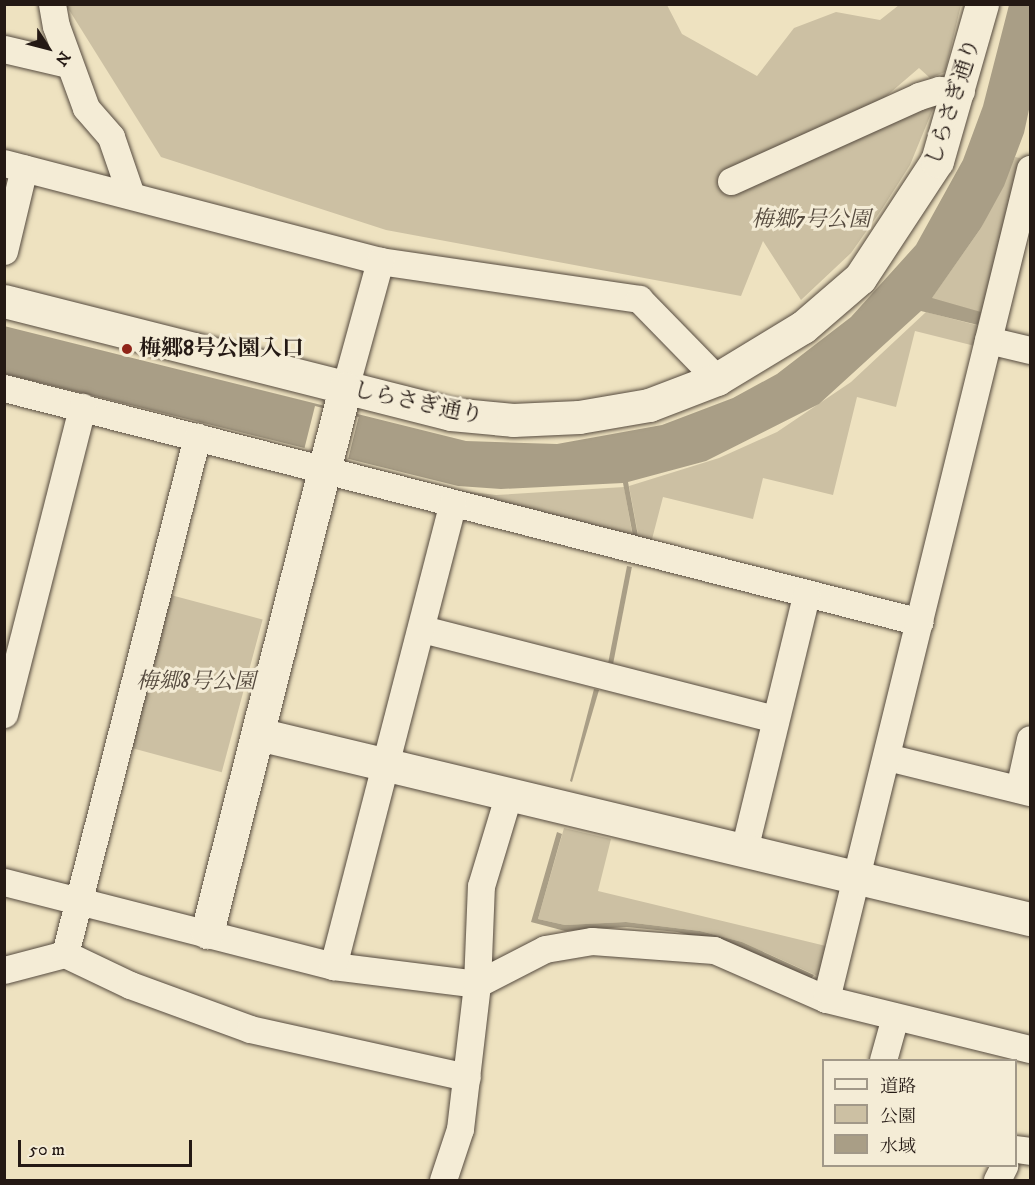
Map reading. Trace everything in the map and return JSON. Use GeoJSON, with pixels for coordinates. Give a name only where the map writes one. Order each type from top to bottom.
{"type":"FeatureCollection","features":[{"type":"Feature","properties":{"kind":"street"},"geometry":{"type":"LineString","coordinates":[[52,4],[68,64],[86,108],[111,137],[131,195]]}},
{"type":"Feature","properties":{"kind":"street","name":"しらさぎ通り"},"geometry":{"type":"LineString","coordinates":[[4,301],[342,398],[451,414],[513,420],[579,417],[649,405],[717,379],[802,327],[860,278],[938,161],[961,91],[982,4]]}},
{"type":"Feature","properties":{"kind":"street"},"geometry":{"type":"LineString","coordinates":[[4,49],[68,64]]}},
{"type":"Feature","properties":{"kind":"street"},"geometry":{"type":"LineString","coordinates":[[730,182],[919,96],[939,90],[961,91]]}},
{"type":"Feature","properties":{"kind":"street"},"geometry":{"type":"LineString","coordinates":[[4,251],[14,166],[380,261],[639,299],[717,379]]}},
{"type":"Feature","properties":{"kind":"street"},"geometry":{"type":"LineString","coordinates":[[826,999],[1030,169]]}},
{"type":"Feature","properties":{"kind":"street"},"geometry":{"type":"LineString","coordinates":[[207,932],[342,398],[380,261]]}},
{"type":"Feature","properties":{"kind":"street"},"geometry":{"type":"LineString","coordinates":[[988,339],[1030,350]]}},
{"type":"Feature","properties":{"kind":"street"},"geometry":{"type":"LineString","coordinates":[[4,388],[197,437],[326,462],[453,503],[806,595],[920,622]]}},
{"type":"Feature","properties":{"kind":"street"},"geometry":{"type":"LineString","coordinates":[[4,714],[82,407]]}},
{"type":"Feature","properties":{"kind":"street"},"geometry":{"type":"LineString","coordinates":[[65,954],[197,437]]}},
{"type":"Feature","properties":{"kind":"street"},"geometry":{"type":"LineString","coordinates":[[333,966],[453,503]]}},
{"type":"Feature","properties":{"kind":"street"},"geometry":{"type":"LineString","coordinates":[[744,850],[806,595]]}},
{"type":"Feature","properties":{"kind":"street"},"geometry":{"type":"LineString","coordinates":[[422,629],[775,719]]}},
{"type":"Feature","properties":{"kind":"street"},"geometry":{"type":"LineString","coordinates":[[258,734],[1030,920]]}},
{"type":"Feature","properties":{"kind":"street"},"geometry":{"type":"LineString","coordinates":[[887,757],[1025,790],[1030,739]]}},
{"type":"Feature","properties":{"kind":"street"},"geometry":{"type":"LineString","coordinates":[[443,1180],[460,1129],[467,1077],[477,984],[481,886],[509,794]]}},
{"type":"Feature","properties":{"kind":"street"},"geometry":{"type":"LineString","coordinates":[[4,882],[333,966],[477,984],[545,949],[592,941],[655,943],[714,950],[826,999],[1030,1049]]}},
{"type":"Feature","properties":{"kind":"street"},"geometry":{"type":"LineString","coordinates":[[4,970],[65,954],[130,985],[250,1029],[467,1077]]}},
{"type":"Feature","properties":{"kind":"street"},"geometry":{"type":"LineString","coordinates":[[883,1059],[895,1017]]}},
{"type":"Feature","properties":{"kind":"green space","name":"梅郷7号公園"},"geometry":{"type":"Polygon","coordinates":[[[66,5],[667,5],[682,34],[757,76],[794,28],[836,12],[880,20],[899,5],[961,5],[945,72],[930,78],[919,68],[813,159],[935,104],[910,165],[882,209],[851,253],[801,300],[763,241],[741,296],[386,230],[161,157],[66,5]]]}},
{"type":"Feature","properties":{"kind":"green space"},"geometry":{"type":"Polygon","coordinates":[[[1015,157],[1020,158],[983,313],[931,299],[981,228],[1015,157]]]}},
{"type":"Feature","properties":{"kind":"green space"},"geometry":{"type":"Polygon","coordinates":[[[926,312],[980,326],[975,346],[915,331],[896,407],[857,397],[833,495],[763,478],[753,519],[663,497],[651,543],[639,540],[629,486],[719,458],[777,432],[851,382],[926,312]]]}},
{"type":"Feature","properties":{"kind":"green space"},"geometry":{"type":"Polygon","coordinates":[[[624,487],[633,538],[447,489],[496,495],[624,487]]]}},
{"type":"Feature","properties":{"kind":"green space","name":"梅郷8号公園"},"geometry":{"type":"Polygon","coordinates":[[[167,594],[263,620],[222,772],[126,747],[167,594]]]}},
{"type":"Feature","properties":{"kind":"green space"},"geometry":{"type":"Polygon","coordinates":[[[564,828],[611,839],[598,891],[830,947],[822,978],[742,942],[700,931],[626,922],[565,925],[538,919],[564,828]]]}},
{"type":"Feature","properties":{"kind":"water"},"geometry":{"type":"Polygon","coordinates":[[[1009,5],[1030,5],[1030,105],[1024,133],[1004,186],[981,228],[932,298],[981,312],[978,325],[921,311],[819,404],[706,461],[628,482],[638,536],[633,536],[623,483],[501,489],[458,486],[5,374],[4,326],[466,441],[557,444],[662,425],[733,398],[777,374],[851,317],[916,245],[963,160],[983,106],[1009,5]]]}},
{"type":"Feature","properties":{"kind":"water"},"geometry":{"type":"Polygon","coordinates":[[[627,566],[632,567],[613,663],[608,662],[627,566]]]}},
{"type":"Feature","properties":{"kind":"water"},"geometry":{"type":"Polygon","coordinates":[[[594,689],[599,690],[572,782],[570,781],[594,689]]]}},
{"type":"Feature","properties":{"kind":"water"},"geometry":{"type":"Polygon","coordinates":[[[557,832],[562,834],[538,919],[565,925],[626,922],[700,931],[742,942],[814,975],[810,980],[742,948],[677,932],[627,927],[565,931],[531,922],[557,832]]]}},
{"type":"Feature","properties":{"kind":"pier"},"geometry":{"type":"Polygon","coordinates":[[[315,406],[359,417],[348,460],[304,449],[315,406]]]}},
{"type":"Feature","properties":{"kind":"place","name":"梅郷8号公園入口"},"geometry":{"type":"Point","coordinates":[127,349]}}]}
